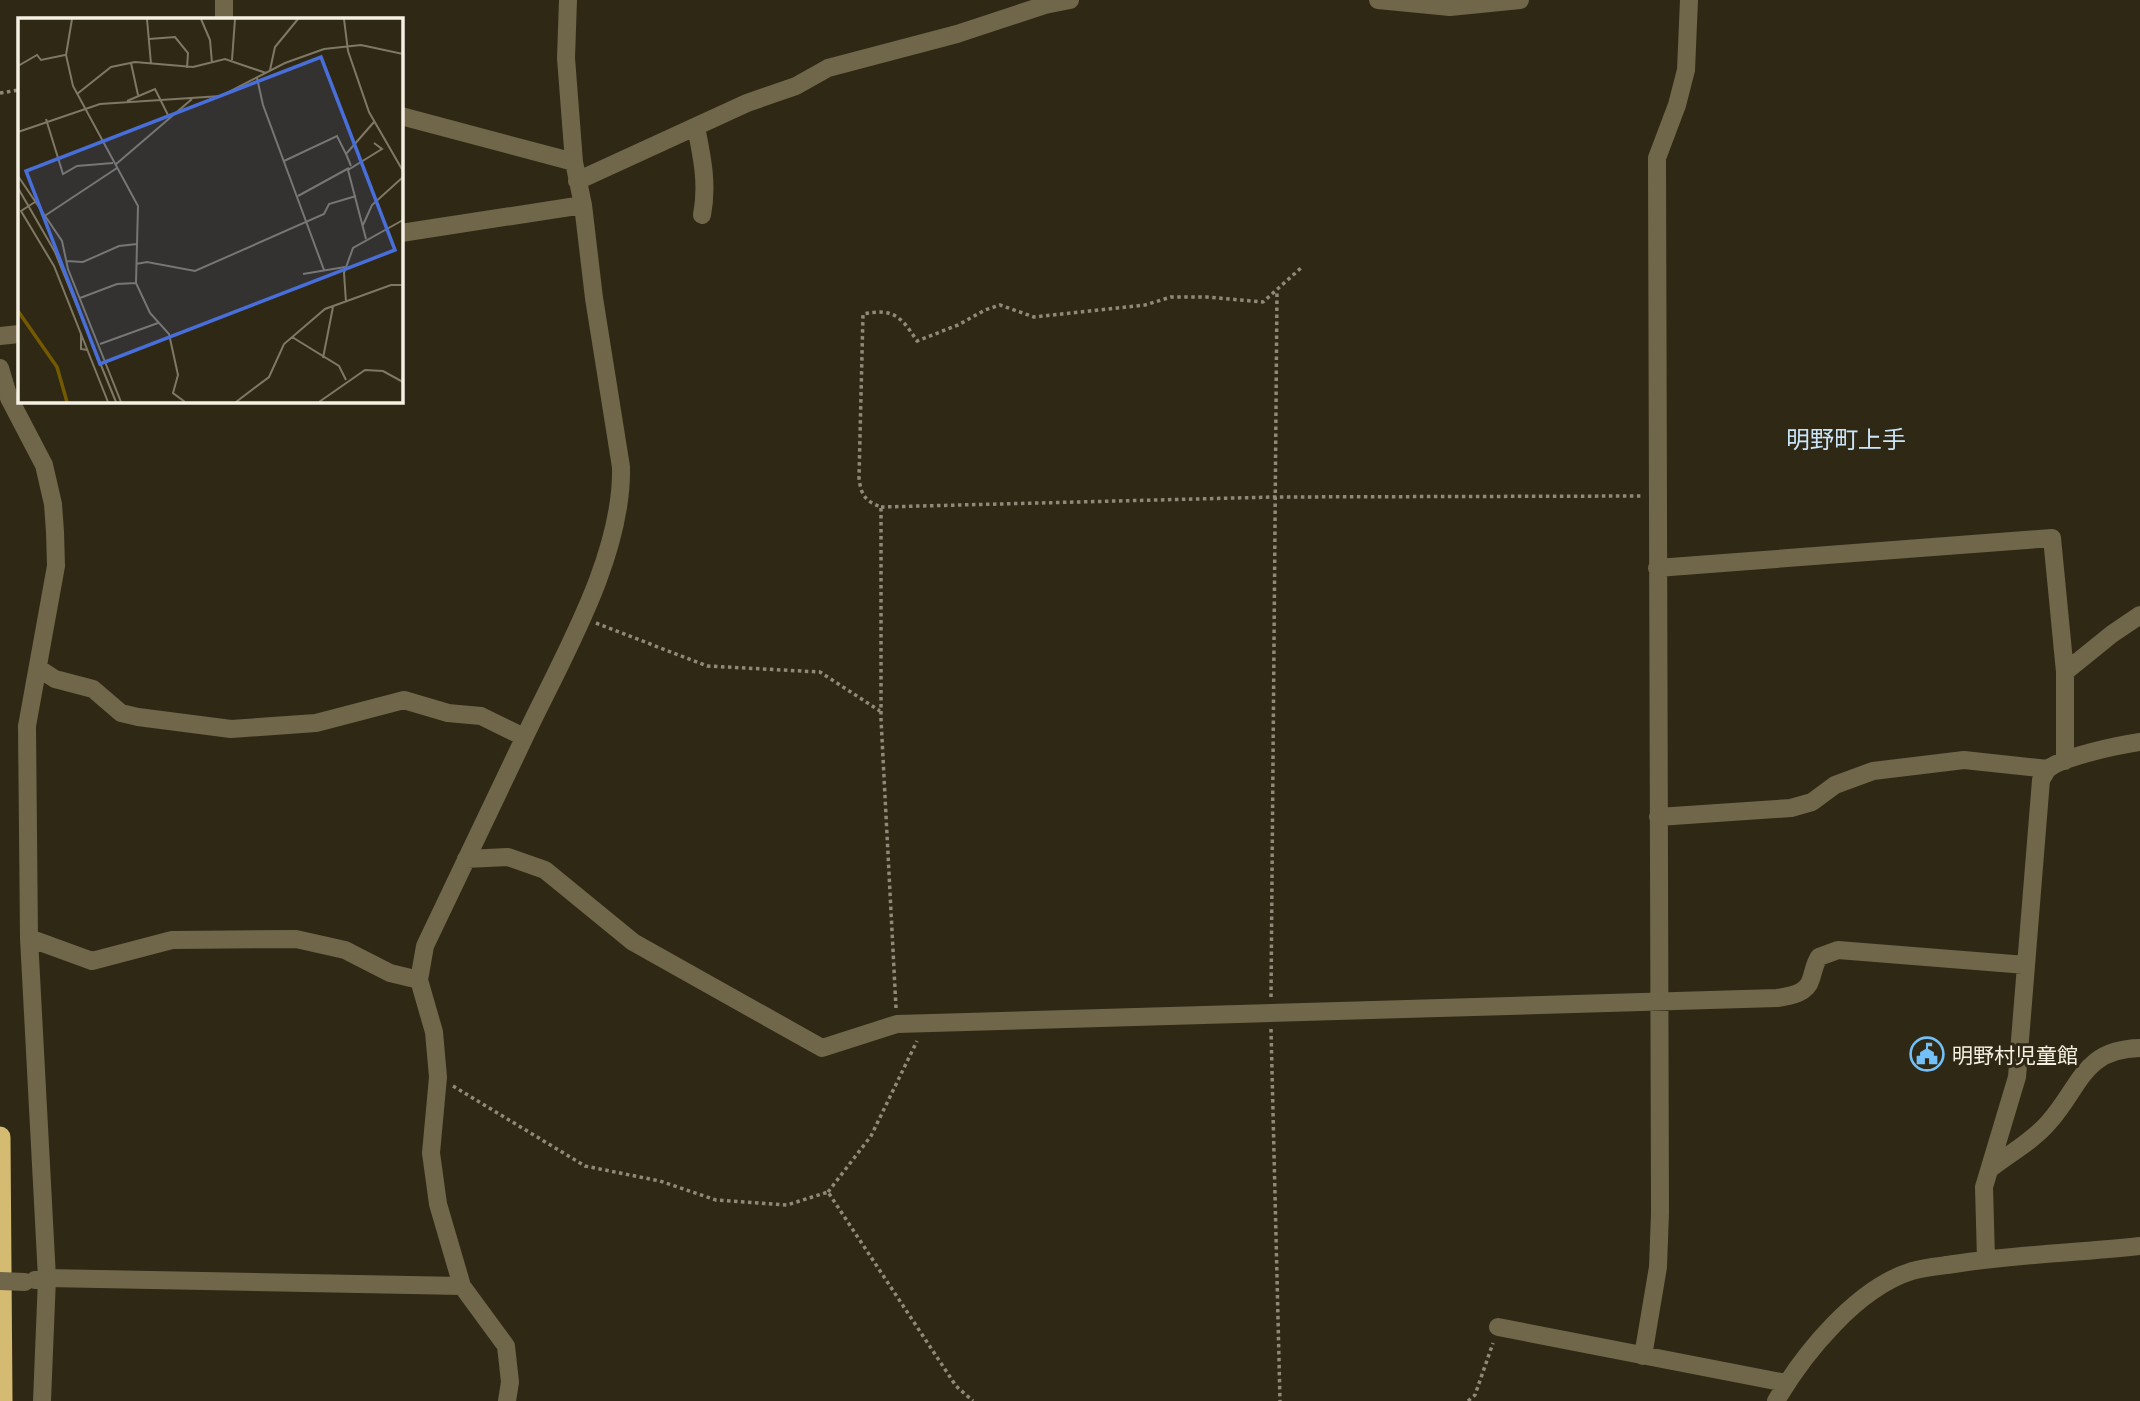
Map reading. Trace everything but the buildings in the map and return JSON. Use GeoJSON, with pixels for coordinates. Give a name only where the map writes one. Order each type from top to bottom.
{"type":"FeatureCollection","features":[{"type":"Feature","properties":{"kind":"highway"},"geometry":{"type":"LineString","coordinates":[[0,1137],[2,1401]]}},
{"type":"Feature","properties":{"kind":"street"},"geometry":{"type":"LineString","coordinates":[[224,0],[224,18]]}},
{"type":"Feature","properties":{"kind":"street"},"geometry":{"type":"LineString","coordinates":[[506,1401],[510,1382],[506,1346],[461,1286],[438,1204],[431,1153],[438,1077],[434,1032],[419,980],[425,946],[581,618],[602,567],[617,519],[622,492],[621,467],[594,298],[583,205],[574,162],[566,58],[568,0]]}},
{"type":"Feature","properties":{"kind":"street"},"geometry":{"type":"LineString","coordinates":[[577,181],[747,103],[796,86],[828,68],[957,34],[1037,4],[1070,0]]}},
{"type":"Feature","properties":{"kind":"street"},"geometry":{"type":"LineString","coordinates":[[1378,0],[1450,7],[1520,0]]}},
{"type":"Feature","properties":{"kind":"street"},"geometry":{"type":"LineString","coordinates":[[1643,1356],[1658,1267],[1661,1158],[1658,1002],[1657,158],[1677,105],[1686,70],[1689,0]]}},
{"type":"Feature","properties":{"kind":"street"},"geometry":{"type":"LineString","coordinates":[[402,116],[574,162]]}},
{"type":"Feature","properties":{"kind":"street"},"geometry":{"type":"LineString","coordinates":[[696,127],[705,171],[706,195],[702,215]]}},
{"type":"Feature","properties":{"kind":"street"},"geometry":{"type":"LineString","coordinates":[[402,233],[583,205]]}},
{"type":"Feature","properties":{"kind":"street"},"geometry":{"type":"LineString","coordinates":[[0,336],[18,334]]}},
{"type":"Feature","properties":{"kind":"street"},"geometry":{"type":"LineString","coordinates":[[0,368],[9,398],[44,465],[53,504],[56,566],[27,726],[29,938],[47,1278],[42,1401]]}},
{"type":"Feature","properties":{"kind":"street"},"geometry":{"type":"LineString","coordinates":[[1657,568],[2052,538],[2065,672],[2065,761]]}},
{"type":"Feature","properties":{"kind":"street"},"geometry":{"type":"LineString","coordinates":[[2065,672],[2140,615]]}},
{"type":"Feature","properties":{"kind":"street"},"geometry":{"type":"LineString","coordinates":[[38,668],[55,680],[93,689],[121,713],[138,718],[231,729],[316,723],[404,700],[448,713],[481,716],[524,737]]}},
{"type":"Feature","properties":{"kind":"street"},"geometry":{"type":"LineString","coordinates":[[1658,817],[1791,808],[1812,802],[1835,785],[1873,771],[1965,760],[2048,769],[2065,761],[2140,742]]}},
{"type":"Feature","properties":{"kind":"street"},"geometry":{"type":"LineString","coordinates":[[1986,1259],[1984,1187],[2017,1077],[2041,780],[2048,769]]}},
{"type":"Feature","properties":{"kind":"street"},"geometry":{"type":"LineString","coordinates":[[466,859],[508,857],[545,870],[633,942],[822,1048],[897,1024],[1777,998],[1793,996],[1804,989],[1811,981],[1812,967],[1819,957],[1838,950],[2026,965]]}},
{"type":"Feature","properties":{"kind":"street"},"geometry":{"type":"LineString","coordinates":[[29,938],[92,961],[172,940],[296,939],[345,950],[390,973],[419,980]]}},
{"type":"Feature","properties":{"kind":"street"},"geometry":{"type":"LineString","coordinates":[[1990,1169],[2048,1124],[2090,1066],[2104,1054],[2127,1048],[2140,1048]]}},
{"type":"Feature","properties":{"kind":"street"},"geometry":{"type":"LineString","coordinates":[[1776,1401],[1786,1383],[1825,1335],[1856,1305],[1884,1284],[1913,1271],[1986,1259],[2140,1247]]}},
{"type":"Feature","properties":{"kind":"street"},"geometry":{"type":"LineString","coordinates":[[0,1281],[25,1282],[47,1278],[461,1286]]}},
{"type":"Feature","properties":{"kind":"street"},"geometry":{"type":"LineString","coordinates":[[1498,1328],[1786,1383]]}},
{"type":"Feature","properties":{"kind":"path"},"geometry":{"type":"LineString","coordinates":[[0,93],[18,90]]}},
{"type":"Feature","properties":{"kind":"path"},"geometry":{"type":"LineString","coordinates":[[1302,267],[1263,302],[1207,297],[1171,298],[1145,305],[1034,317],[1000,306],[985,310],[958,325],[917,341],[906,324],[895,314],[880,311],[863,314],[860,492],[867,502],[881,507],[1274,497],[1657,496]]}},
{"type":"Feature","properties":{"kind":"path"},"geometry":{"type":"LineString","coordinates":[[1277,289],[1270,1014],[1280,1401]]}},
{"type":"Feature","properties":{"kind":"path"},"geometry":{"type":"LineString","coordinates":[[881,507],[881,712],[897,1024]]}},
{"type":"Feature","properties":{"kind":"path"},"geometry":{"type":"LineString","coordinates":[[581,618],[708,666],[820,672],[881,712]]}},
{"type":"Feature","properties":{"kind":"path"},"geometry":{"type":"LineString","coordinates":[[438,1077],[585,1166],[660,1181],[716,1200],[787,1205],[828,1192],[871,1136],[926,1023]]}},
{"type":"Feature","properties":{"kind":"path"},"geometry":{"type":"LineString","coordinates":[[828,1192],[956,1386],[973,1401]]}},
{"type":"Feature","properties":{"kind":"path"},"geometry":{"type":"LineString","coordinates":[[1468,1401],[1475,1395],[1498,1328]]}},
{"type":"Feature","properties":{"kind":"place","name":"明野村児童館"},"geometry":{"type":"Point","coordinates":[1927,1054]}},
{"type":"Feature","properties":{"kind":"district","name":"明野町上手"},"geometry":{"type":"Point","coordinates":[1846,437]}}]}
